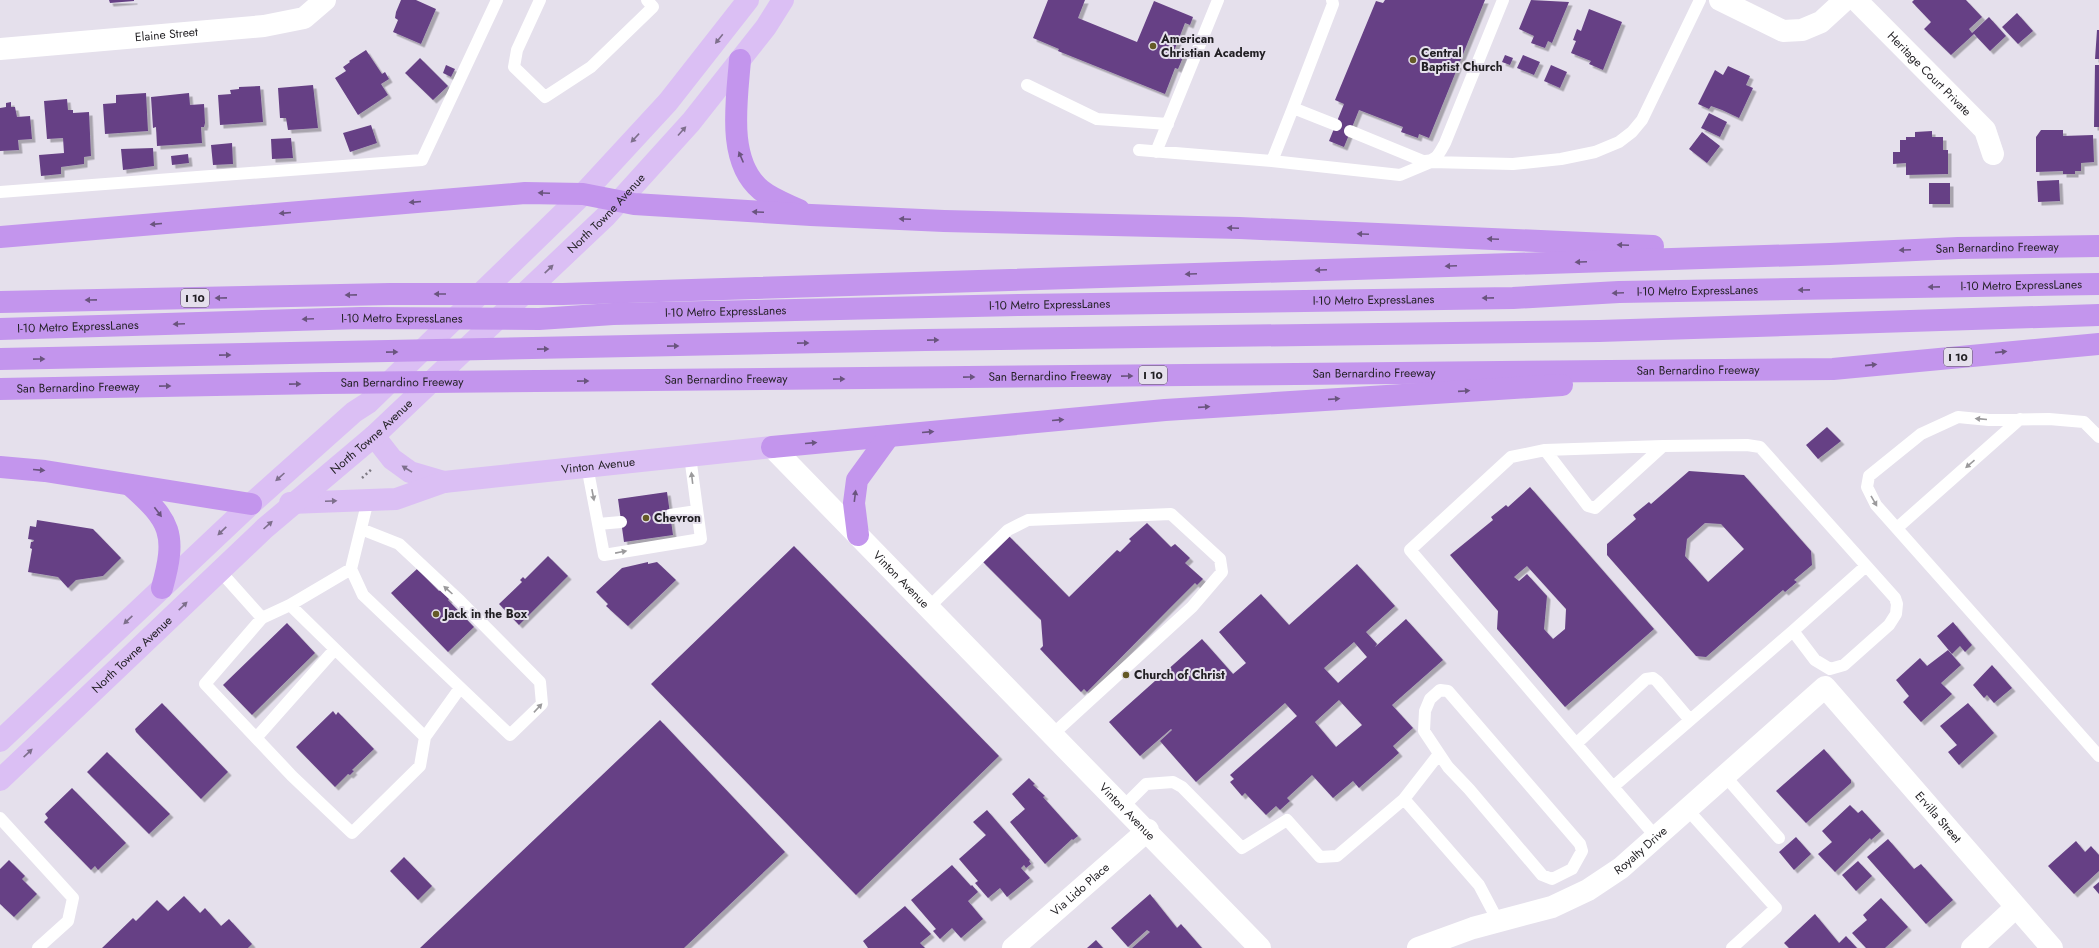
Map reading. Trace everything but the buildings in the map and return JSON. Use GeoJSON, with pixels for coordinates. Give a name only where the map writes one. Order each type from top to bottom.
{"type":"FeatureCollection","features":[{"type":"Feature","properties":{"kind":"highway"},"geometry":{"type":"LineString","coordinates":[[740,60],[736,124],[738,151],[750,178],[760,190],[811,215]]}},
{"type":"Feature","properties":{"kind":"highway"},"geometry":{"type":"LineString","coordinates":[[0,237],[525,193],[583,194],[638,205],[811,215],[944,221],[1248,229],[1830,254]]}},
{"type":"Feature","properties":{"kind":"highway"},"geometry":{"type":"LineString","coordinates":[[1958,248],[2099,234]]}},
{"type":"Feature","properties":{"kind":"highway","name":"San Bernardino Freeway"},"geometry":{"type":"LineString","coordinates":[[0,302],[390,294],[563,294],[1830,254],[1958,248],[2099,246]]}},
{"type":"Feature","properties":{"kind":"highway","name":"I-10 Metro ExpressLanes"},"geometry":{"type":"LineString","coordinates":[[0,329],[362,318],[539,319],[613,314],[1019,305],[1513,298],[1619,292],[2099,284]]}},
{"type":"Feature","properties":{"kind":"highway"},"geometry":{"type":"LineString","coordinates":[[0,359],[504,350],[925,340],[1591,331],[2099,315]]}},
{"type":"Feature","properties":{"kind":"highway","name":"San Bernardino Freeway"},"geometry":{"type":"LineString","coordinates":[[0,389],[323,383],[1833,369],[2094,345]]}},
{"type":"Feature","properties":{"kind":"highway"},"geometry":{"type":"LineString","coordinates":[[772,447],[1165,410],[1833,369]]}},
{"type":"Feature","properties":{"kind":"highway"},"geometry":{"type":"LineString","coordinates":[[858,535],[854,503],[857,480],[889,436]]}},
{"type":"Feature","properties":{"kind":"highway"},"geometry":{"type":"LineString","coordinates":[[0,467],[45,471],[251,504]]}},
{"type":"Feature","properties":{"kind":"highway"},"geometry":{"type":"LineString","coordinates":[[130,485],[152,505],[163,519],[168,531],[170,547],[168,564],[162,588]]}},
{"type":"Feature","properties":{"kind":"main road"},"geometry":{"type":"LineString","coordinates":[[0,741],[251,504],[368,402],[583,194],[668,102],[748,0]]}},
{"type":"Feature","properties":{"kind":"main road","name":"North Towne Avenue"},"geometry":{"type":"LineString","coordinates":[[0,780],[220,571],[294,503],[374,436],[618,202],[691,122],[766,27],[783,0]]}},
{"type":"Feature","properties":{"kind":"main road"},"geometry":{"type":"LineString","coordinates":[[294,503],[300,480],[314,457],[341,424]]}},
{"type":"Feature","properties":{"kind":"main road","name":"Vinton Avenue"},"geometry":{"type":"LineString","coordinates":[[374,436],[392,458],[410,472],[444,482]]}},
{"type":"Feature","properties":{"kind":"main road","name":"Vinton Avenue"},"geometry":{"type":"LineString","coordinates":[[251,504],[294,503],[363,490],[396,499],[444,482],[772,447]]}},
{"type":"Feature","properties":{"kind":"street","name":"Elaine Street"},"geometry":{"type":"LineString","coordinates":[[0,48],[264,26],[304,18],[325,0]]}},
{"type":"Feature","properties":{"kind":"street"},"geometry":{"type":"LineString","coordinates":[[1720,0],[1783,31],[1802,30],[1821,22],[1844,0]]}},
{"type":"Feature","properties":{"kind":"street","name":"Heritage Court Private"},"geometry":{"type":"LineString","coordinates":[[1856,0],[1984,130],[1992,154]]}},
{"type":"Feature","properties":{"kind":"street","name":"Vinton Avenue"},"geometry":{"type":"LineString","coordinates":[[772,447],[1148,830],[1260,948]]}},
{"type":"Feature","properties":{"kind":"street","name":"Royalty Drive"},"geometry":{"type":"LineString","coordinates":[[1418,948],[1498,921],[1552,906],[1588,890],[1621,868],[1725,776],[1827,678]]}},
{"type":"Feature","properties":{"kind":"street","name":"Ervilla Street"},"geometry":{"type":"LineString","coordinates":[[1827,678],[2016,907],[2052,948]]}},
{"type":"Feature","properties":{"kind":"street","name":"Via Lido Place"},"geometry":{"type":"LineString","coordinates":[[1013,948],[1148,830]]}},
{"type":"Feature","properties":{"kind":"street"},"geometry":{"type":"LineString","coordinates":[[1972,948],[2016,907]]}},
{"type":"Feature","properties":{"kind":"lane"},"geometry":{"type":"LineString","coordinates":[[0,192],[422,160],[497,0]]}},
{"type":"Feature","properties":{"kind":"lane"},"geometry":{"type":"LineString","coordinates":[[540,0],[517,50],[514,67],[545,97],[591,68],[654,2]]}},
{"type":"Feature","properties":{"kind":"lane"},"geometry":{"type":"LineString","coordinates":[[1156,152],[1218,0]]}},
{"type":"Feature","properties":{"kind":"lane"},"geometry":{"type":"LineString","coordinates":[[1272,161],[1333,4],[1332,0]]}},
{"type":"Feature","properties":{"kind":"lane"},"geometry":{"type":"LineString","coordinates":[[1139,150],[1272,161],[1400,174],[1431,162],[1438,156],[1445,143],[1503,0]]}},
{"type":"Feature","properties":{"kind":"lane"},"geometry":{"type":"LineString","coordinates":[[1350,131],[1423,161],[1431,162],[1513,164],[1561,159],[1596,152],[1619,142],[1632,132],[1642,120],[1700,0]]}},
{"type":"Feature","properties":{"kind":"lane"},"geometry":{"type":"LineString","coordinates":[[1027,85],[1097,119],[1168,124]]}},
{"type":"Feature","properties":{"kind":"lane"},"geometry":{"type":"LineString","coordinates":[[1293,108],[1336,125]]}},
{"type":"Feature","properties":{"kind":"lane"},"geometry":{"type":"LineString","coordinates":[[2099,437],[2084,422],[2049,419],[1958,417],[1921,434],[1869,476],[1867,487],[1876,505],[2099,756]]}},
{"type":"Feature","properties":{"kind":"lane"},"geometry":{"type":"LineString","coordinates":[[1897,528],[2020,419]]}},
{"type":"Feature","properties":{"kind":"lane"},"geometry":{"type":"LineString","coordinates":[[1656,837],[1614,786],[1410,550],[1511,457],[1545,450],[1663,446],[1747,445],[1760,447],[1895,598],[1897,604],[1896,614],[1889,625],[1827,678],[1793,631]]}},
{"type":"Feature","properties":{"kind":"lane"},"geometry":{"type":"LineString","coordinates":[[1545,450],[1588,506],[1595,508],[1663,446]]}},
{"type":"Feature","properties":{"kind":"lane"},"geometry":{"type":"LineString","coordinates":[[587,466],[604,555],[700,539],[690,456]]}},
{"type":"Feature","properties":{"kind":"lane"},"geometry":{"type":"LineString","coordinates":[[361,529],[399,544],[460,601],[540,682],[542,704],[510,735],[363,596],[351,569],[361,529],[363,490]]}},
{"type":"Feature","properties":{"kind":"lane"},"geometry":{"type":"LineString","coordinates":[[670,515],[696,506]]}},
{"type":"Feature","properties":{"kind":"lane"},"geometry":{"type":"LineString","coordinates":[[929,607],[1008,530],[1028,520],[1171,514],[1220,559],[1222,572],[1192,607],[1053,734]]}},
{"type":"Feature","properties":{"kind":"lane"},"geometry":{"type":"LineString","coordinates":[[598,524],[621,522]]}},
{"type":"Feature","properties":{"kind":"lane"},"geometry":{"type":"LineString","coordinates":[[1614,786],[1866,566]]}},
{"type":"Feature","properties":{"kind":"lane"},"geometry":{"type":"LineString","coordinates":[[351,569],[290,605],[262,618],[205,684],[292,776],[352,833],[420,766],[425,737],[460,688]]}},
{"type":"Feature","properties":{"kind":"lane"},"geometry":{"type":"LineString","coordinates":[[220,571],[262,618]]}},
{"type":"Feature","properties":{"kind":"lane"},"geometry":{"type":"LineString","coordinates":[[290,605],[425,737]]}},
{"type":"Feature","properties":{"kind":"lane"},"geometry":{"type":"LineString","coordinates":[[256,738],[335,649]]}},
{"type":"Feature","properties":{"kind":"lane"},"geometry":{"type":"LineString","coordinates":[[1577,743],[1646,679],[1653,678],[1657,681],[1690,720]]}},
{"type":"Feature","properties":{"kind":"lane"},"geometry":{"type":"LineString","coordinates":[[1440,690],[1448,691],[1580,844],[1582,851],[1572,869],[1552,879],[1542,875],[1439,754],[1424,731],[1425,712],[1430,699],[1440,690]]}},
{"type":"Feature","properties":{"kind":"lane"},"geometry":{"type":"LineString","coordinates":[[1124,806],[1146,784],[1173,782],[1182,787],[1242,848],[1255,842],[1287,820],[1320,857],[1337,856],[1404,799],[1439,754]]}},
{"type":"Feature","properties":{"kind":"lane"},"geometry":{"type":"LineString","coordinates":[[1725,776],[1779,838]]}},
{"type":"Feature","properties":{"kind":"lane"},"geometry":{"type":"LineString","coordinates":[[1404,799],[1479,885],[1498,921]]}},
{"type":"Feature","properties":{"kind":"lane"},"geometry":{"type":"LineString","coordinates":[[1687,809],[1776,908],[1732,948]]}},
{"type":"Feature","properties":{"kind":"lane"},"geometry":{"type":"LineString","coordinates":[[0,818],[73,898],[68,921],[38,948]]}},
{"type":"Feature","properties":{"kind":"path"},"geometry":{"type":"LineString","coordinates":[[363,490],[374,467]]}},
{"type":"Feature","properties":{"kind":"place","name":"American Christian Academy"},"geometry":{"type":"Point","coordinates":[1153,46]}},
{"type":"Feature","properties":{"kind":"place","name":"Central Baptist Church"},"geometry":{"type":"Point","coordinates":[1413,60]}},
{"type":"Feature","properties":{"kind":"place","name":"Chevron"},"geometry":{"type":"Point","coordinates":[646,518]}},
{"type":"Feature","properties":{"kind":"place","name":"Jack in the Box"},"geometry":{"type":"Point","coordinates":[436,614]}},
{"type":"Feature","properties":{"kind":"place","name":"Church of Christ"},"geometry":{"type":"Point","coordinates":[1126,675]}}]}
